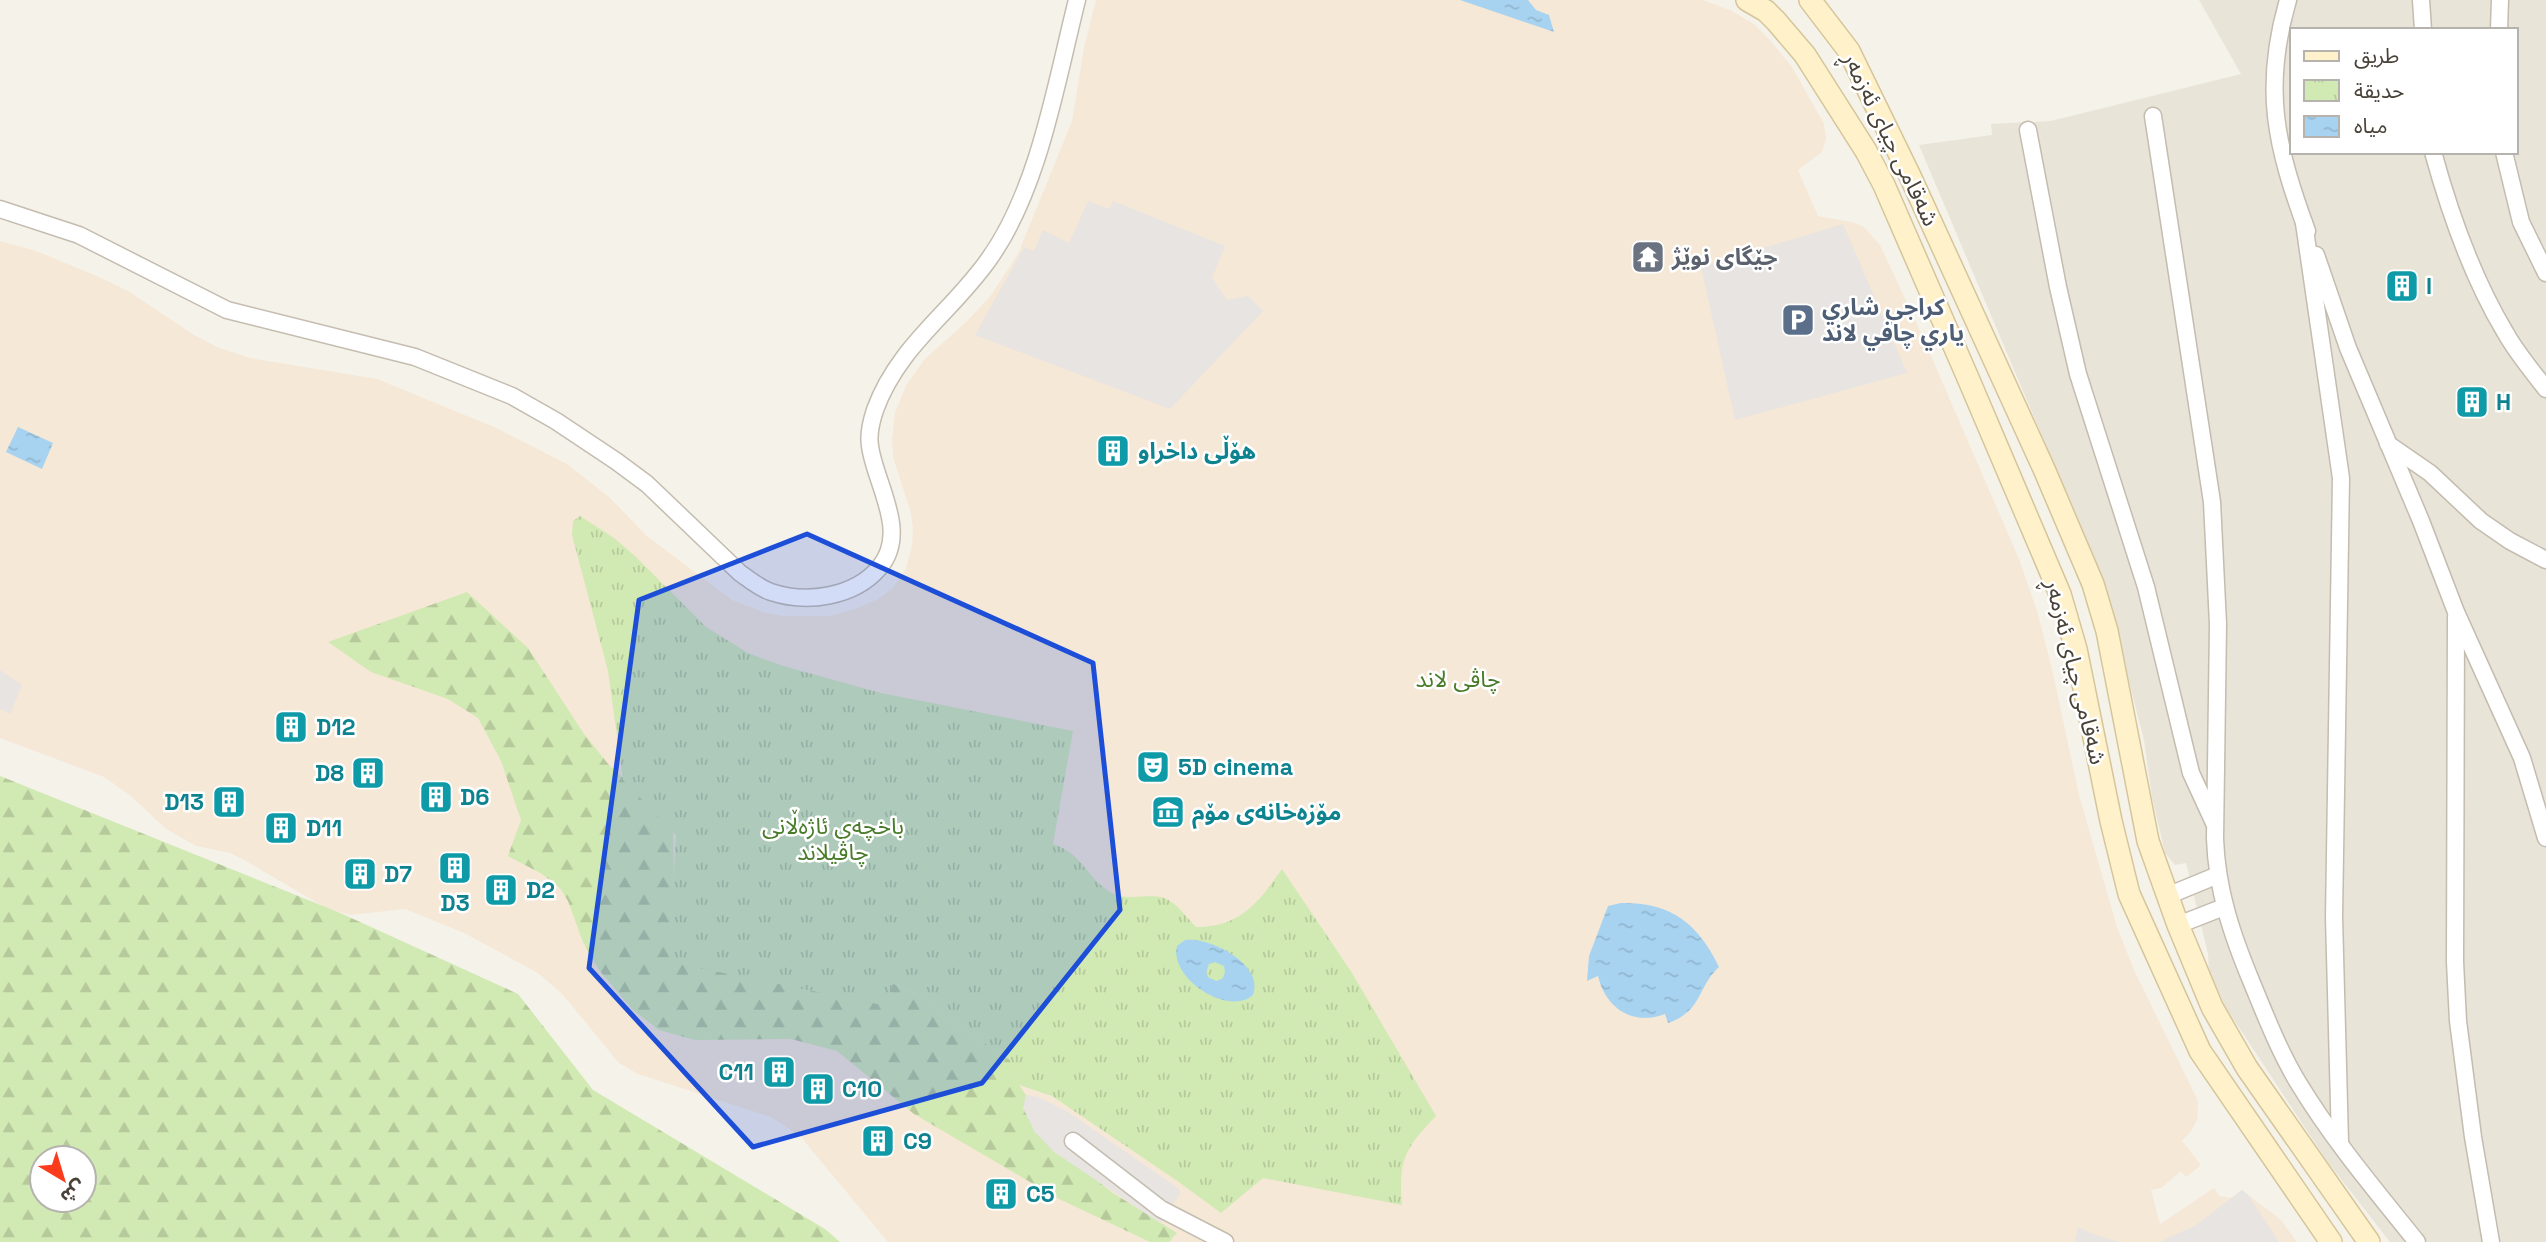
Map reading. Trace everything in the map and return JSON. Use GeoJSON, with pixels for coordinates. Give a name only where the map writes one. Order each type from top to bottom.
{"type":"FeatureCollection","features":[{"type":"Feature","properties":{"kind":"main road","name":"شەقامی چیای ئەزمەڕ"},"geometry":{"type":"LineString","coordinates":[[1747,0],[1771,16],[1805,55],[1866,151],[1884,185],[2060,594],[2076,649],[2111,821],[2129,894],[2200,1051],[2330,1242]]}},
{"type":"Feature","properties":{"kind":"main road","name":"شەقامی چیای ئەزمەڕ"},"geometry":{"type":"LineString","coordinates":[[1810,0],[1849,51],[1910,176],[2044,469],[2093,584],[2107,631],[2148,841],[2167,896],[2213,1007],[2247,1068],[2369,1242]]}},
{"type":"Feature","properties":{"kind":"street"},"geometry":{"type":"LineString","coordinates":[[0,209],[79,235],[227,310],[415,357],[512,396],[556,421],[647,484],[756,585],[783,596],[811,598],[827,595],[857,585],[870,577],[888,552],[890,516],[870,446],[870,429],[875,411],[886,384],[901,362],[936,318],[980,271],[1007,229],[1035,161],[1077,0]]}},
{"type":"Feature","properties":{"kind":"street"},"geometry":{"type":"LineString","coordinates":[[2288,0],[2279,32],[2273,96],[2276,132],[2283,160],[2348,348],[2456,612],[2522,758],[2546,838]]}},
{"type":"Feature","properties":{"kind":"street"},"geometry":{"type":"LineString","coordinates":[[2421,0],[2423,28]]}},
{"type":"Feature","properties":{"kind":"street"},"geometry":{"type":"LineString","coordinates":[[2499,28],[2500,0]]}},
{"type":"Feature","properties":{"kind":"street"},"geometry":{"type":"LineString","coordinates":[[2153,116],[2212,502],[2218,583],[2216,825],[2218,875],[2224,907],[2239,952],[2286,1061],[2315,1108],[2417,1242]]}},
{"type":"Feature","properties":{"kind":"street"},"geometry":{"type":"LineString","coordinates":[[2028,130],[2058,287],[2078,374],[2148,596],[2191,773],[2216,825]]}},
{"type":"Feature","properties":{"kind":"street"},"geometry":{"type":"LineString","coordinates":[[2434,154],[2452,214],[2482,289],[2505,334],[2546,389]]}},
{"type":"Feature","properties":{"kind":"street"},"geometry":{"type":"LineString","coordinates":[[2504,154],[2521,222],[2546,273]]}},
{"type":"Feature","properties":{"kind":"street"},"geometry":{"type":"LineString","coordinates":[[2304,223],[2341,478],[2334,917],[2340,1142]]}},
{"type":"Feature","properties":{"kind":"street"},"geometry":{"type":"LineString","coordinates":[[2386,443],[2430,473],[2481,522],[2546,560]]}},
{"type":"Feature","properties":{"kind":"street"},"geometry":{"type":"LineString","coordinates":[[2456,612],[2455,962],[2465,1080],[2491,1242]]}},
{"type":"Feature","properties":{"kind":"street"},"geometry":{"type":"LineString","coordinates":[[2167,896],[2218,875]]}},
{"type":"Feature","properties":{"kind":"street"},"geometry":{"type":"LineString","coordinates":[[2179,925],[2224,907]]}},
{"type":"Feature","properties":{"kind":"street"},"geometry":{"type":"LineString","coordinates":[[1073,1141],[1161,1209],[1225,1242]]}},
{"type":"Feature","properties":{"kind":"highlighted area"},"geometry":{"type":"Polygon","coordinates":[[[807,534],[1093,663],[1120,910],[982,1083],[753,1147],[589,968],[639,600],[807,534]]]}},
{"type":"Feature","properties":{"kind":"shaded area","name":"چاڤی لاند"},"geometry":{"type":"Polygon","coordinates":[[[1096,0],[1703,0],[1730,10],[1754,24],[1768,38],[1792,67],[1824,124],[1826,138],[1822,152],[1798,170],[1818,216],[1864,227],[1880,245],[2019,559],[2037,611],[2079,795],[2117,927],[2134,970],[2198,1101],[2197,1120],[2182,1141],[2201,1165],[2186,1177],[2181,1171],[2161,1188],[2151,1190],[2160,1224],[2214,1188],[2219,1196],[2231,1198],[2242,1190],[2281,1220],[2297,1242],[888,1242],[800,1136],[771,1117],[638,1074],[619,1063],[563,995],[538,973],[464,933],[405,909],[351,915],[326,908],[230,853],[196,846],[166,829],[131,796],[104,777],[0,738],[0,241],[36,251],[128,291],[217,347],[250,358],[377,379],[494,427],[567,464],[609,497],[647,536],[732,600],[765,613],[783,616],[831,616],[878,599],[893,588],[906,568],[913,529],[911,513],[893,457],[895,412],[907,384],[925,359],[989,298],[1018,254],[1072,121],[1084,48],[1096,0]]]}},
{"type":"Feature","properties":{"kind":"shaded area"},"geometry":{"type":"Polygon","coordinates":[[[2199,0],[2546,0],[2546,1242],[2390,1242],[2327,1161],[2226,1008],[2209,971],[2208,954],[2186,863],[2175,865],[2165,853],[2152,797],[2144,740],[2103,580],[1919,145],[1992,135],[1991,124],[2051,121],[2241,74],[2199,0]]]}},
{"type":"Feature","properties":{"kind":"shaded area"},"geometry":{"type":"Polygon","coordinates":[[[1088,201],[1109,209],[1113,201],[1225,246],[1212,278],[1227,300],[1248,296],[1263,311],[1170,409],[975,335],[1024,247],[1034,251],[1043,230],[1069,243],[1088,201]]]}},
{"type":"Feature","properties":{"kind":"shaded area","name":"كراجي شاري ياري چافي لاند"},"geometry":{"type":"Polygon","coordinates":[[[1843,224],[1907,373],[1735,420],[1701,267],[1843,224]]]}},
{"type":"Feature","properties":{"kind":"shaded area"},"geometry":{"type":"Polygon","coordinates":[[[0,670],[22,685],[10,714],[0,709],[0,670]]]}},
{"type":"Feature","properties":{"kind":"shaded area"},"geometry":{"type":"Polygon","coordinates":[[[1026,1095],[1039,1097],[1068,1112],[1179,1189],[1180,1194],[1160,1223],[1054,1152],[1035,1132],[1023,1108],[1026,1095]]]}},
{"type":"Feature","properties":{"kind":"shaded area"},"geometry":{"type":"Polygon","coordinates":[[[2242,1190],[2279,1242],[2160,1242],[2196,1225],[2242,1190]]]}},
{"type":"Feature","properties":{"kind":"shaded area"},"geometry":{"type":"Polygon","coordinates":[[[2078,1227],[2093,1234],[2119,1242],[2075,1242],[2078,1227]]]}},
{"type":"Feature","properties":{"kind":"green space","name":"باخچەی ئاژەڵانی چاڤیلاند"},"geometry":{"type":"Polygon","coordinates":[[[580,516],[614,538],[635,556],[706,627],[748,653],[783,666],[881,693],[1073,731],[1053,844],[1071,854],[1110,892],[1130,897],[1164,898],[1196,927],[1211,926],[1225,923],[1246,911],[1282,869],[1352,973],[1436,1116],[1417,1137],[1406,1156],[1401,1177],[1402,1205],[1263,1178],[1221,1213],[1052,1096],[1019,1085],[1010,1060],[943,1015],[923,998],[893,983],[887,1006],[669,962],[676,835],[623,780],[608,671],[572,535],[573,521],[580,516]]]}},
{"type":"Feature","properties":{"kind":"green space"},"geometry":{"type":"Polygon","coordinates":[[[467,592],[528,648],[584,734],[609,765],[673,823],[674,902],[887,1006],[892,983],[923,998],[943,1015],[1010,1060],[1019,1085],[1026,1095],[1024,1108],[1035,1132],[1113,1193],[1177,1233],[1169,1242],[1150,1242],[1059,1199],[914,1114],[837,1051],[791,1039],[695,1040],[659,1030],[632,1009],[599,970],[583,942],[568,901],[560,888],[542,874],[508,856],[521,820],[501,761],[478,718],[448,699],[371,672],[328,642],[467,592]]]}},
{"type":"Feature","properties":{"kind":"green space"},"geometry":{"type":"Polygon","coordinates":[[[0,776],[338,912],[518,994],[593,1090],[825,1229],[840,1242],[0,1242],[0,776]]]}},
{"type":"Feature","properties":{"kind":"water"},"geometry":{"type":"Polygon","coordinates":[[[1460,0],[1528,0],[1536,10],[1549,15],[1554,32],[1460,0]]]}},
{"type":"Feature","properties":{"kind":"water"},"geometry":{"type":"Polygon","coordinates":[[[18,427],[53,443],[42,469],[6,452],[18,427]]]}},
{"type":"Feature","properties":{"kind":"water"},"geometry":{"type":"Polygon","coordinates":[[[1621,903],[1654,906],[1681,918],[1702,938],[1719,967],[1688,1012],[1668,1023],[1665,1014],[1642,1018],[1622,1012],[1607,998],[1598,976],[1587,981],[1589,956],[1608,906],[1621,903]]]}},
{"type":"Feature","properties":{"kind":"water"},"geometry":{"type":"Polygon","coordinates":[[[1185,940],[1196,940],[1233,955],[1251,973],[1255,984],[1253,995],[1242,1001],[1229,1001],[1203,991],[1182,970],[1177,958],[1177,946],[1185,940]],[[1215,962],[1209,964],[1206,973],[1209,978],[1217,981],[1223,978],[1224,966],[1215,962]]]}},
{"type":"Feature","properties":{"kind":"place","name":"جێگای نوێژ"},"geometry":{"type":"Point","coordinates":[1648,257]}},
{"type":"Feature","properties":{"kind":"place","name":"I"},"geometry":{"type":"Point","coordinates":[2402,286]}},
{"type":"Feature","properties":{"kind":"place","name":"كراجي شاري ياري چافي لاند"},"geometry":{"type":"Point","coordinates":[1798,320]}},
{"type":"Feature","properties":{"kind":"place","name":"H"},"geometry":{"type":"Point","coordinates":[2472,402]}},
{"type":"Feature","properties":{"kind":"place","name":"هۆڵی داخراو"},"geometry":{"type":"Point","coordinates":[1113,451]}},
{"type":"Feature","properties":{"kind":"place","name":"D12"},"geometry":{"type":"Point","coordinates":[291,727]}},
{"type":"Feature","properties":{"kind":"place","name":"5D cinema"},"geometry":{"type":"Point","coordinates":[1153,767]}},
{"type":"Feature","properties":{"kind":"place","name":"D8"},"geometry":{"type":"Point","coordinates":[368,773]}},
{"type":"Feature","properties":{"kind":"place","name":"D6"},"geometry":{"type":"Point","coordinates":[436,797]}},
{"type":"Feature","properties":{"kind":"place","name":"D13"},"geometry":{"type":"Point","coordinates":[229,802]}},
{"type":"Feature","properties":{"kind":"place","name":"مۆزەخانەی مۆم"},"geometry":{"type":"Point","coordinates":[1168,812]}},
{"type":"Feature","properties":{"kind":"place","name":"D11"},"geometry":{"type":"Point","coordinates":[281,828]}},
{"type":"Feature","properties":{"kind":"place","name":"D3"},"geometry":{"type":"Point","coordinates":[455,868]}},
{"type":"Feature","properties":{"kind":"place","name":"D7"},"geometry":{"type":"Point","coordinates":[360,874]}},
{"type":"Feature","properties":{"kind":"place","name":"D2"},"geometry":{"type":"Point","coordinates":[501,890]}},
{"type":"Feature","properties":{"kind":"place","name":"C11"},"geometry":{"type":"Point","coordinates":[779,1072]}},
{"type":"Feature","properties":{"kind":"place","name":"C10"},"geometry":{"type":"Point","coordinates":[818,1089]}},
{"type":"Feature","properties":{"kind":"place","name":"C9"},"geometry":{"type":"Point","coordinates":[878,1141]}},
{"type":"Feature","properties":{"kind":"place","name":"C5"},"geometry":{"type":"Point","coordinates":[1001,1194]}}]}
